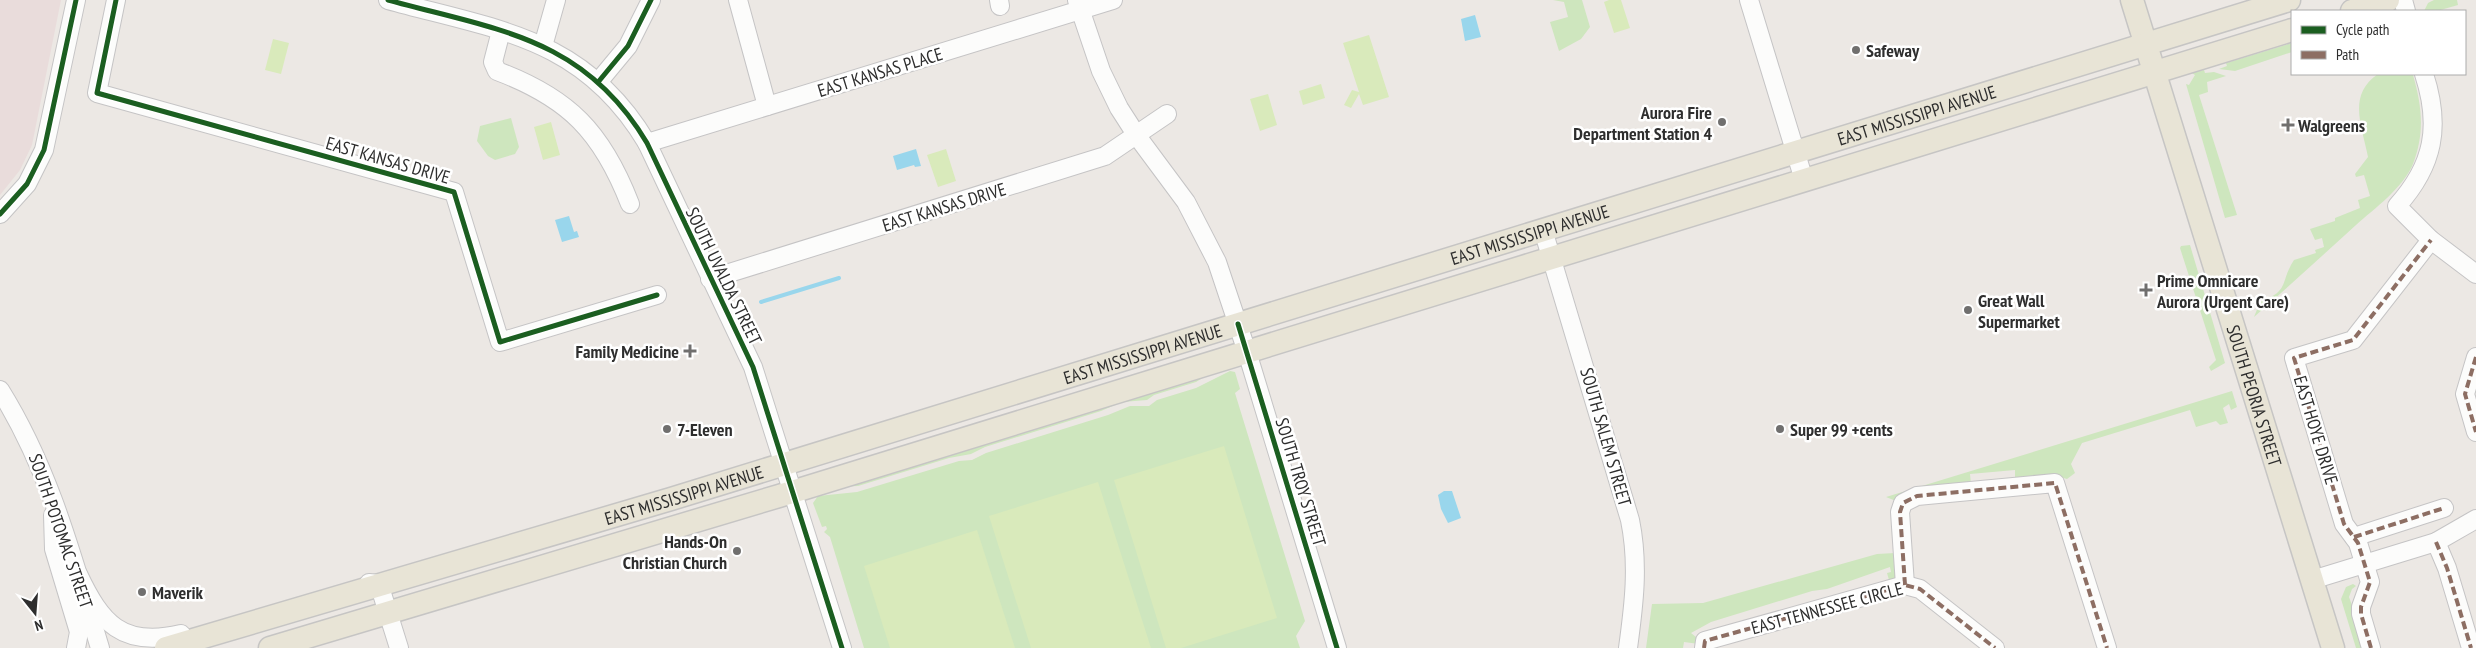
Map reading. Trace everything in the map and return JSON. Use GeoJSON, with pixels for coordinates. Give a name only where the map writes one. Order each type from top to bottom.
{"type":"FeatureCollection","features":[{"type":"Feature","properties":{"kind":"main road","name":"SOUTH PEORIA STREET"},"geometry":{"type":"LineString","coordinates":[[2132,0],[2332,648]]}},
{"type":"Feature","properties":{"kind":"main road","name":"EAST MISSISSIPPI AVENUE"},"geometry":{"type":"LineString","coordinates":[[166,648],[785,464],[2289,0]]}},
{"type":"Feature","properties":{"kind":"main road"},"geometry":{"type":"LineString","coordinates":[[2355,10],[2388,0]]}},
{"type":"Feature","properties":{"kind":"main road","name":"EAST MISSISSIPPI AVENUE"},"geometry":{"type":"LineString","coordinates":[[270,648],[794,492],[2291,30]]}},
{"type":"Feature","properties":{"kind":"street"},"geometry":{"type":"LineString","coordinates":[[0,214],[27,184],[44,150],[76,0]]}},
{"type":"Feature","properties":{"kind":"street","name":"EAST KANSAS DRIVE"},"geometry":{"type":"LineString","coordinates":[[116,0],[97,93],[454,192],[500,342],[657,295]]}},
{"type":"Feature","properties":{"kind":"street","name":"SOUTH UVALDA STREET"},"geometry":{"type":"LineString","coordinates":[[388,0],[418,4],[544,46],[567,58],[599,82],[626,111],[647,143],[753,368],[794,492],[842,648]]}},
{"type":"Feature","properties":{"kind":"street"},"geometry":{"type":"LineString","coordinates":[[544,46],[556,0]]}},
{"type":"Feature","properties":{"kind":"street"},"geometry":{"type":"LineString","coordinates":[[599,82],[628,46],[651,0]]}},
{"type":"Feature","properties":{"kind":"street"},"geometry":{"type":"LineString","coordinates":[[738,0],[767,106]]}},
{"type":"Feature","properties":{"kind":"street","name":"EAST KANSAS PLACE"},"geometry":{"type":"LineString","coordinates":[[647,143],[1079,5],[1113,0]]}},
{"type":"Feature","properties":{"kind":"street"},"geometry":{"type":"LineString","coordinates":[[1749,0],[1804,180]]}},
{"type":"Feature","properties":{"kind":"street","name":"SOUTH TROY STREET"},"geometry":{"type":"LineString","coordinates":[[1079,5],[1107,84],[1137,136],[1179,192],[1217,262],[1247,352],[1337,648]]}},
{"type":"Feature","properties":{"kind":"street"},"geometry":{"type":"LineString","coordinates":[[501,31],[493,62],[494,68],[537,88],[575,115],[604,150],[630,204]]}},
{"type":"Feature","properties":{"kind":"street"},"geometry":{"type":"LineString","coordinates":[[2424,75],[2434,113],[2432,143],[2419,177],[2397,206],[2430,240],[2476,274]]}},
{"type":"Feature","properties":{"kind":"street","name":"EAST KANSAS DRIVE"},"geometry":{"type":"LineString","coordinates":[[710,279],[1105,156],[1167,114]]}},
{"type":"Feature","properties":{"kind":"street","name":"SOUTH SALEM STREET"},"geometry":{"type":"LineString","coordinates":[[1543,230],[1630,520],[1636,572],[1628,648]]}},
{"type":"Feature","properties":{"kind":"street","name":"EAST HOYE DRIVE"},"geometry":{"type":"LineString","coordinates":[[2371,648],[2361,614],[2361,607],[2370,582],[2358,543],[2344,524],[2294,358],[2353,340],[2430,240]]}},
{"type":"Feature","properties":{"kind":"street"},"geometry":{"type":"LineString","coordinates":[[2476,357],[2464,394],[2476,432]]}},
{"type":"Feature","properties":{"kind":"street","name":"SOUTH POTOMAC STREET"},"geometry":{"type":"LineString","coordinates":[[0,390],[31,446],[52,494],[100,648]]}},
{"type":"Feature","properties":{"kind":"street"},"geometry":{"type":"LineString","coordinates":[[1905,585],[1900,512],[1903,503],[1917,496],[2056,483],[2107,648]]}},
{"type":"Feature","properties":{"kind":"street"},"geometry":{"type":"LineString","coordinates":[[52,494],[54,549],[79,632],[76,648]]}},
{"type":"Feature","properties":{"kind":"street"},"geometry":{"type":"LineString","coordinates":[[2354,537],[2444,508]]}},
{"type":"Feature","properties":{"kind":"street"},"geometry":{"type":"LineString","coordinates":[[2312,580],[2436,542],[2476,519]]}},
{"type":"Feature","properties":{"kind":"street"},"geometry":{"type":"LineString","coordinates":[[2436,542],[2447,568],[2471,648]]}},
{"type":"Feature","properties":{"kind":"street"},"geometry":{"type":"LineString","coordinates":[[78,574],[93,605],[109,623],[129,636],[153,641],[355,582],[379,584],[398,648]]}},
{"type":"Feature","properties":{"kind":"street","name":"EAST TENNESSEE CIRCLE"},"geometry":{"type":"LineString","coordinates":[[1704,648],[1705,641],[1905,585],[1920,589],[1995,648]]}},
{"type":"Feature","properties":{"kind":"shaded area"},"geometry":{"type":"Polygon","coordinates":[[[0,0],[61,0],[32,145],[20,170],[0,195],[0,0]]]}},
{"type":"Feature","properties":{"kind":"green space"},"geometry":{"type":"Polygon","coordinates":[[[1553,0],[1582,0],[1590,27],[1581,39],[1559,51],[1550,22],[1568,17],[1564,2],[1553,0]]]}},
{"type":"Feature","properties":{"kind":"green space"},"geometry":{"type":"Polygon","coordinates":[[[1621,0],[1630,28],[1614,33],[1604,2],[1621,0]]]}},
{"type":"Feature","properties":{"kind":"green space"},"geometry":{"type":"Polygon","coordinates":[[[2434,0],[2457,0],[2458,5],[2440,10],[2424,10],[2428,3],[2434,0]]]}},
{"type":"Feature","properties":{"kind":"green space"},"geometry":{"type":"Polygon","coordinates":[[[1369,35],[1389,97],[1363,105],[1359,94],[1351,108],[1344,105],[1352,90],[1359,92],[1343,43],[1369,35]]]}},
{"type":"Feature","properties":{"kind":"green space"},"geometry":{"type":"Polygon","coordinates":[[[273,39],[289,43],[281,74],[265,70],[273,39]]]}},
{"type":"Feature","properties":{"kind":"green space"},"geometry":{"type":"Polygon","coordinates":[[[2291,43],[2291,52],[2235,71],[2219,69],[2227,66],[2226,63],[2291,43]]]}},
{"type":"Feature","properties":{"kind":"green space"},"geometry":{"type":"Polygon","coordinates":[[[2204,70],[2205,73],[2214,72],[2226,76],[2207,82],[2208,92],[2199,95],[2237,215],[2225,218],[2186,84],[2189,85],[2195,75],[2192,73],[2204,70]]]}},
{"type":"Feature","properties":{"kind":"green space"},"geometry":{"type":"Polygon","coordinates":[[[2377,75],[2413,75],[2420,109],[2421,130],[2413,164],[2403,181],[2388,197],[2254,317],[2260,302],[2270,298],[2280,290],[2294,260],[2316,253],[2315,250],[2324,247],[2322,238],[2315,240],[2310,229],[2335,221],[2335,218],[2360,208],[2358,200],[2370,196],[2364,175],[2356,177],[2355,174],[2368,157],[2359,112],[2363,91],[2368,82],[2377,75]]]}},
{"type":"Feature","properties":{"kind":"green space"},"geometry":{"type":"Polygon","coordinates":[[[1321,84],[1325,98],[1303,105],[1299,91],[1321,84]]]}},
{"type":"Feature","properties":{"kind":"green space"},"geometry":{"type":"Polygon","coordinates":[[[1268,94],[1277,125],[1260,131],[1250,99],[1268,94]]]}},
{"type":"Feature","properties":{"kind":"green space"},"geometry":{"type":"Polygon","coordinates":[[[511,118],[519,147],[515,154],[495,160],[488,156],[477,141],[480,126],[511,118]]]}},
{"type":"Feature","properties":{"kind":"green space"},"geometry":{"type":"Polygon","coordinates":[[[551,122],[560,155],[543,160],[534,127],[551,122]]]}},
{"type":"Feature","properties":{"kind":"green space"},"geometry":{"type":"Polygon","coordinates":[[[946,149],[956,181],[938,187],[927,155],[946,149]]]}},
{"type":"Feature","properties":{"kind":"green space"},"geometry":{"type":"Polygon","coordinates":[[[2190,245],[2225,363],[2211,371],[2209,367],[2216,360],[2180,248],[2181,246],[2190,245]]]}},
{"type":"Feature","properties":{"kind":"green space"},"geometry":{"type":"Polygon","coordinates":[[[1230,371],[1235,372],[1240,389],[1235,393],[1305,621],[1296,636],[1300,648],[864,648],[830,537],[824,532],[827,529],[826,526],[822,527],[813,503],[818,496],[857,492],[959,461],[972,460],[986,453],[1108,415],[1130,406],[1149,406],[1157,400],[1196,388],[1230,371]]]}},
{"type":"Feature","properties":{"kind":"green space"},"geometry":{"type":"Polygon","coordinates":[[[1209,374],[1196,382],[1154,395],[1147,400],[1122,402],[1101,411],[985,447],[971,454],[949,458],[858,486],[835,487],[1209,374]]]}},
{"type":"Feature","properties":{"kind":"green space"},"geometry":{"type":"Polygon","coordinates":[[[2232,391],[2237,407],[2231,410],[2229,404],[2223,408],[2228,423],[2220,425],[2216,421],[2196,427],[2190,410],[2082,443],[2071,464],[2075,473],[2067,479],[2057,476],[2015,480],[2015,470],[1970,474],[1971,484],[1896,501],[1886,497],[2232,391]]]}},
{"type":"Feature","properties":{"kind":"green space"},"geometry":{"type":"Polygon","coordinates":[[[1224,446],[1277,618],[1181,648],[1166,648],[1114,480],[1224,446]]]}},
{"type":"Feature","properties":{"kind":"green space"},"geometry":{"type":"Polygon","coordinates":[[[1098,482],[1151,648],[1031,648],[989,516],[1098,482]]]}},
{"type":"Feature","properties":{"kind":"green space"},"geometry":{"type":"Polygon","coordinates":[[[977,530],[1015,648],[890,648],[864,566],[977,530]]]}},
{"type":"Feature","properties":{"kind":"green space"},"geometry":{"type":"Polygon","coordinates":[[[1895,553],[1902,576],[1889,580],[1887,573],[1891,572],[1890,567],[1827,589],[1812,591],[1711,622],[1691,633],[1701,641],[1699,644],[1684,642],[1683,648],[1646,648],[1652,604],[1703,603],[1877,554],[1895,553]]]}},
{"type":"Feature","properties":{"kind":"green space"},"geometry":{"type":"Polygon","coordinates":[[[2353,584],[2356,586],[2352,589],[2349,597],[2367,648],[2356,648],[2341,599],[2346,587],[2353,584]]]}},
{"type":"Feature","properties":{"kind":"water"},"geometry":{"type":"Polygon","coordinates":[[[1475,15],[1481,37],[1465,41],[1461,19],[1475,15]]]}},
{"type":"Feature","properties":{"kind":"water"},"geometry":{"type":"Polygon","coordinates":[[[916,149],[921,166],[915,167],[914,165],[897,170],[893,156],[916,149]]]}},
{"type":"Feature","properties":{"kind":"water"},"geometry":{"type":"Polygon","coordinates":[[[569,216],[574,232],[577,231],[579,237],[562,242],[555,220],[569,216]]]}},
{"type":"Feature","properties":{"kind":"water"},"geometry":{"type":"Polygon","coordinates":[[[1444,491],[1452,491],[1461,518],[1448,523],[1441,509],[1438,495],[1444,491]]]}},
{"type":"Feature","properties":{"kind":"waterway"},"geometry":{"type":"LineString","coordinates":[[761,302],[839,278]]}},
{"type":"Feature","properties":{"kind":"marked path"},"geometry":{"type":"LineString","coordinates":[[2371,648],[2361,614],[2361,607],[2370,582],[2358,543],[2344,524],[2294,358],[2353,340],[2431,240]]}},
{"type":"Feature","properties":{"kind":"marked path"},"geometry":{"type":"LineString","coordinates":[[2476,357],[2465,394],[2476,432]]}},
{"type":"Feature","properties":{"kind":"marked path"},"geometry":{"type":"LineString","coordinates":[[1905,585],[1900,512],[1903,503],[1917,496],[2055,483],[2107,648]]}},
{"type":"Feature","properties":{"kind":"marked path"},"geometry":{"type":"LineString","coordinates":[[2354,537],[2444,508]]}},
{"type":"Feature","properties":{"kind":"marked path"},"geometry":{"type":"LineString","coordinates":[[2436,542],[2447,568],[2471,648]]}},
{"type":"Feature","properties":{"kind":"marked path"},"geometry":{"type":"LineString","coordinates":[[1704,648],[1705,641],[1905,585],[1920,589],[1995,648]]}},
{"type":"Feature","properties":{"kind":"cycle path"},"geometry":{"type":"LineString","coordinates":[[0,214],[27,184],[44,150],[76,0]]}},
{"type":"Feature","properties":{"kind":"cycle path"},"geometry":{"type":"LineString","coordinates":[[116,0],[97,93],[454,192],[500,342],[657,295]]}},
{"type":"Feature","properties":{"kind":"cycle path"},"geometry":{"type":"LineString","coordinates":[[388,0],[501,30],[535,43],[566,59],[595,80],[622,108],[647,143],[753,367],[842,648]]}},
{"type":"Feature","properties":{"kind":"cycle path"},"geometry":{"type":"LineString","coordinates":[[599,81],[628,46],[651,0]]}},
{"type":"Feature","properties":{"kind":"cycle path"},"geometry":{"type":"LineString","coordinates":[[1238,324],[1337,648]]}},
{"type":"Feature","properties":{"kind":"place","name":"Safeway"},"geometry":{"type":"Point","coordinates":[1856,50]}},
{"type":"Feature","properties":{"kind":"place","name":"Aurora Fire Department Station 4"},"geometry":{"type":"Point","coordinates":[1722,122]}},
{"type":"Feature","properties":{"kind":"place","name":"Walgreens"},"geometry":{"type":"Point","coordinates":[2288,125]}},
{"type":"Feature","properties":{"kind":"place","name":"Prime Omnicare Aurora (Urgent Care)"},"geometry":{"type":"Point","coordinates":[2146,290]}},
{"type":"Feature","properties":{"kind":"place","name":"Great Wall Supermarket"},"geometry":{"type":"Point","coordinates":[1968,310]}},
{"type":"Feature","properties":{"kind":"place","name":"Family Medicine"},"geometry":{"type":"Point","coordinates":[690,351]}},
{"type":"Feature","properties":{"kind":"place","name":"7-Eleven"},"geometry":{"type":"Point","coordinates":[667,429]}},
{"type":"Feature","properties":{"kind":"place","name":"Super 99 +cents"},"geometry":{"type":"Point","coordinates":[1780,429]}},
{"type":"Feature","properties":{"kind":"place","name":"Hands-On Christian Church"},"geometry":{"type":"Point","coordinates":[737,551]}},
{"type":"Feature","properties":{"kind":"place","name":"Maverik"},"geometry":{"type":"Point","coordinates":[142,592]}}]}
